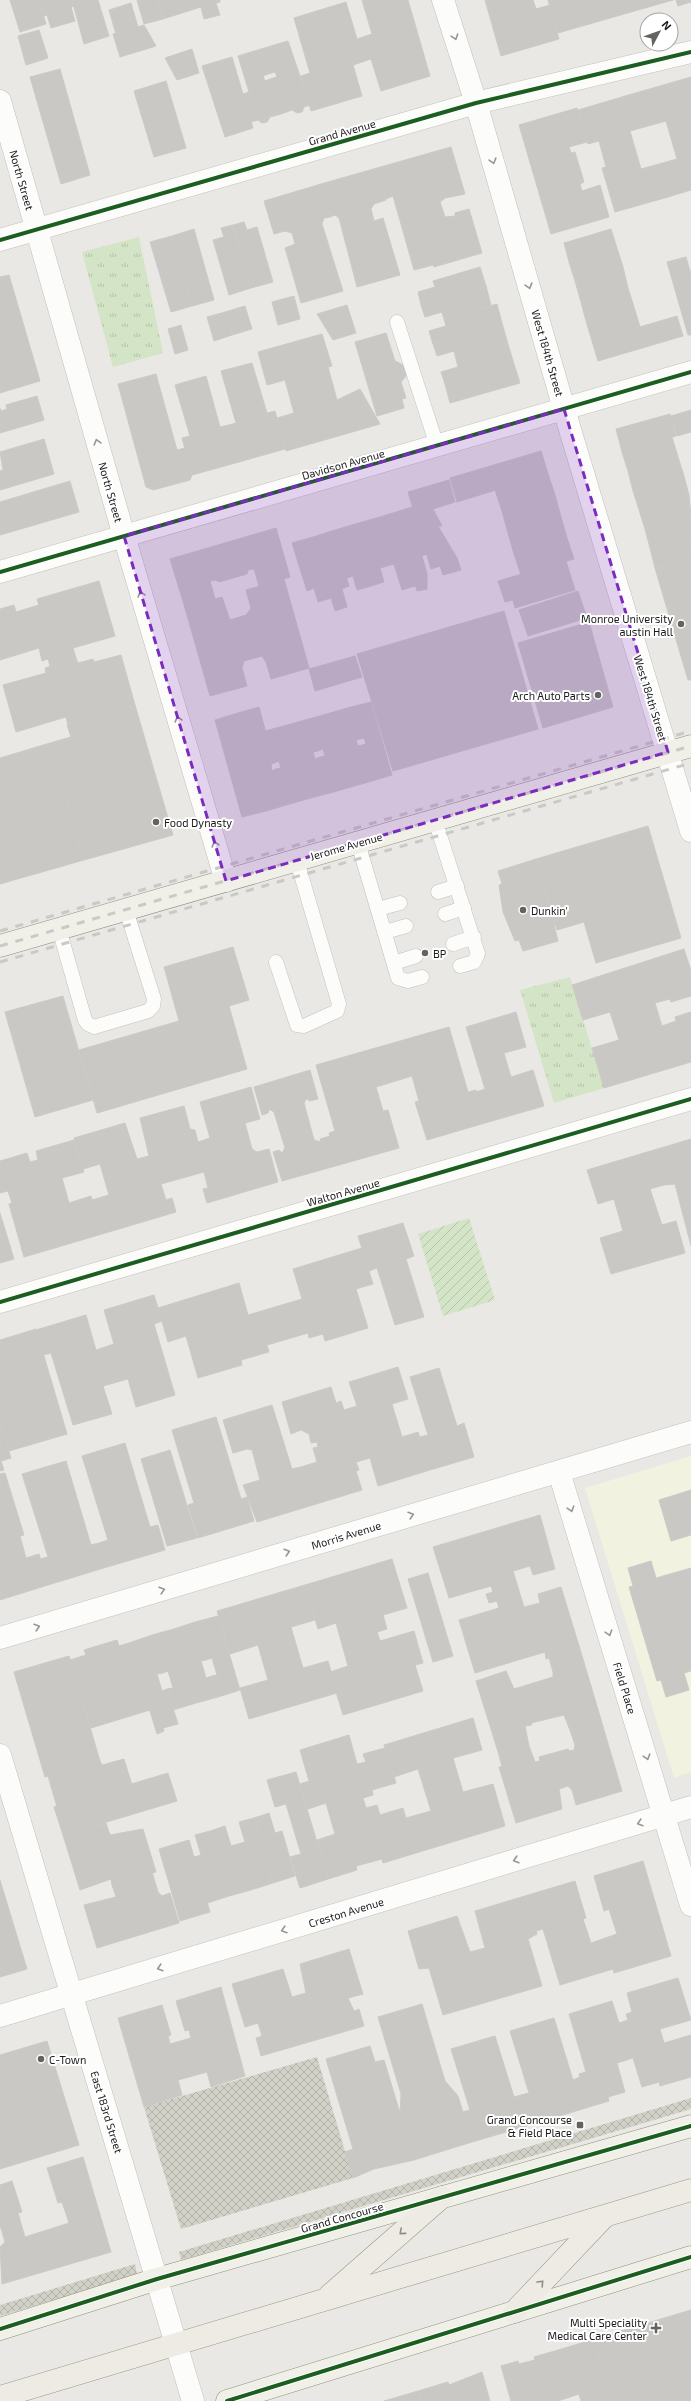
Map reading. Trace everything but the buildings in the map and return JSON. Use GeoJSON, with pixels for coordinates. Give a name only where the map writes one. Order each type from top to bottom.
{"type":"FeatureCollection","features":[{"type":"Feature","properties":{"kind":"main road"},"geometry":{"type":"LineString","coordinates":[[0,2397],[691,2190]]}},
{"type":"Feature","properties":{"kind":"main road"},"geometry":{"type":"LineString","coordinates":[[324,2300],[442,2197]]}},
{"type":"Feature","properties":{"kind":"main road"},"geometry":{"type":"LineString","coordinates":[[514,2312],[604,2216]]}},
{"type":"Feature","properties":{"kind":"street","name":"West 184th Street"},"geometry":{"type":"LineString","coordinates":[[443,0],[476,103],[564,409],[691,831]]}},
{"type":"Feature","properties":{"kind":"street","name":"Grand Avenue"},"geometry":{"type":"LineString","coordinates":[[0,240],[476,103],[691,52]]}},
{"type":"Feature","properties":{"kind":"street","name":"North Street"},"geometry":{"type":"LineString","coordinates":[[0,101],[124,536],[226,881]]}},
{"type":"Feature","properties":{"kind":"street","name":"Davidson Avenue"},"geometry":{"type":"LineString","coordinates":[[0,572],[691,372]]}},
{"type":"Feature","properties":{"kind":"street","name":"Jerome Avenue"},"geometry":{"type":"LineString","coordinates":[[0,946],[691,746]]}},
{"type":"Feature","properties":{"kind":"street","name":"Walton Avenue"},"geometry":{"type":"LineString","coordinates":[[0,1302],[691,1099]]}},
{"type":"Feature","properties":{"kind":"street","name":"Morris Avenue"},"geometry":{"type":"LineString","coordinates":[[0,1638],[691,1432]]}},
{"type":"Feature","properties":{"kind":"street","name":"Field Place"},"geometry":{"type":"LineString","coordinates":[[559,1472],[691,1904]]}},
{"type":"Feature","properties":{"kind":"street","name":"East 183rd Street"},"geometry":{"type":"LineString","coordinates":[[0,1755],[193,2401]]}},
{"type":"Feature","properties":{"kind":"street","name":"Creston Avenue"},"geometry":{"type":"LineString","coordinates":[[0,2016],[691,1807]]}},
{"type":"Feature","properties":{"kind":"street","name":"Grand Concourse"},"geometry":{"type":"LineString","coordinates":[[0,2329],[157,2280],[691,2126]]}},
{"type":"Feature","properties":{"kind":"street"},"geometry":{"type":"LineString","coordinates":[[228,2401],[691,2257]]}},
{"type":"Feature","properties":{"kind":"lane"},"geometry":{"type":"LineString","coordinates":[[397,322],[437,446]]}},
{"type":"Feature","properties":{"kind":"lane"},"geometry":{"type":"LineString","coordinates":[[435,820],[474,937],[478,954],[474,962],[460,966]]}},
{"type":"Feature","properties":{"kind":"lane"},"geometry":{"type":"LineString","coordinates":[[358,843],[398,978],[408,981],[422,977]]}},
{"type":"Feature","properties":{"kind":"lane"},"geometry":{"type":"LineString","coordinates":[[276,962],[297,1026],[304,1026],[337,1011],[339,1004],[297,861]]}},
{"type":"Feature","properties":{"kind":"lane"},"geometry":{"type":"LineString","coordinates":[[438,892],[457,886]]}},
{"type":"Feature","properties":{"kind":"lane"},"geometry":{"type":"LineString","coordinates":[[378,909],[400,903]]}},
{"type":"Feature","properties":{"kind":"lane"},"geometry":{"type":"LineString","coordinates":[[445,914],[464,908]]}},
{"type":"Feature","properties":{"kind":"lane"},"geometry":{"type":"LineString","coordinates":[[59,929],[85,1020],[88,1024],[94,1027],[148,1011],[153,1006],[154,999],[126,910]]}},
{"type":"Feature","properties":{"kind":"lane"},"geometry":{"type":"LineString","coordinates":[[384,932],[406,926]]}},
{"type":"Feature","properties":{"kind":"lane"},"geometry":{"type":"LineString","coordinates":[[453,944],[474,937]]}},
{"type":"Feature","properties":{"kind":"lane"},"geometry":{"type":"LineString","coordinates":[[394,963],[416,956]]}},
{"type":"Feature","properties":{"kind":"highlighted area"},"geometry":{"type":"Polygon","coordinates":[[[564,409],[668,752],[226,881],[124,536],[564,409]]]}},
{"type":"Feature","properties":{"kind":"shaded area"},"geometry":{"type":"Polygon","coordinates":[[[691,1456],[691,1772],[674,1778],[585,1488],[691,1456]]]}},
{"type":"Feature","properties":{"kind":"shaded area"},"geometry":{"type":"Polygon","coordinates":[[[317,2057],[353,2178],[181,2229],[144,2107],[317,2057]]]}},
{"type":"Feature","properties":{"kind":"shaded area"},"geometry":{"type":"Polygon","coordinates":[[[691,2098],[691,2109],[181,2260],[179,2252],[691,2098]]]}},
{"type":"Feature","properties":{"kind":"shaded area"},"geometry":{"type":"Polygon","coordinates":[[[135,2264],[137,2275],[0,2316],[0,2305],[135,2264]]]}},
{"type":"Feature","properties":{"kind":"green space"},"geometry":{"type":"Polygon","coordinates":[[[139,237],[163,353],[113,367],[82,252],[139,237]]]}},
{"type":"Feature","properties":{"kind":"green space"},"geometry":{"type":"Polygon","coordinates":[[[570,977],[604,1088],[554,1103],[520,990],[570,977]]]}},
{"type":"Feature","properties":{"kind":"green space"},"geometry":{"type":"Polygon","coordinates":[[[469,1218],[495,1300],[443,1316],[418,1234],[469,1218]]]}},
{"type":"Feature","properties":{"kind":"railway"},"geometry":{"type":"LineString","coordinates":[[0,931],[691,731]]}},
{"type":"Feature","properties":{"kind":"railway"},"geometry":{"type":"LineString","coordinates":[[0,946],[691,746]]}},
{"type":"Feature","properties":{"kind":"railway"},"geometry":{"type":"LineString","coordinates":[[0,962],[691,763]]}},
{"type":"Feature","properties":{"kind":"cycle path"},"geometry":{"type":"LineString","coordinates":[[0,240],[476,103],[691,52]]}},
{"type":"Feature","properties":{"kind":"cycle path"},"geometry":{"type":"LineString","coordinates":[[0,572],[691,372]]}},
{"type":"Feature","properties":{"kind":"cycle path"},"geometry":{"type":"LineString","coordinates":[[0,1302],[691,1099]]}},
{"type":"Feature","properties":{"kind":"cycle path"},"geometry":{"type":"LineString","coordinates":[[0,2329],[157,2279],[691,2126]]}},
{"type":"Feature","properties":{"kind":"cycle path"},"geometry":{"type":"LineString","coordinates":[[227,2401],[691,2257]]}},
{"type":"Feature","properties":{"kind":"place","name":"Monroe University austin Hall"},"geometry":{"type":"Point","coordinates":[681,624]}},
{"type":"Feature","properties":{"kind":"place","name":"Arch Auto Parts"},"geometry":{"type":"Point","coordinates":[598,695]}},
{"type":"Feature","properties":{"kind":"place","name":"Food Dynasty"},"geometry":{"type":"Point","coordinates":[156,822]}},
{"type":"Feature","properties":{"kind":"place","name":"Dunkin'"},"geometry":{"type":"Point","coordinates":[523,910]}},
{"type":"Feature","properties":{"kind":"place","name":"BP"},"geometry":{"type":"Point","coordinates":[425,953]}},
{"type":"Feature","properties":{"kind":"place","name":"C-Town"},"geometry":{"type":"Point","coordinates":[41,2059]}},
{"type":"Feature","properties":{"kind":"place","name":"Grand Concourse & Field Place"},"geometry":{"type":"Point","coordinates":[580,2125]}},
{"type":"Feature","properties":{"kind":"place","name":"Multi Speciality Medical Care Center"},"geometry":{"type":"Point","coordinates":[656,2328]}}]}
